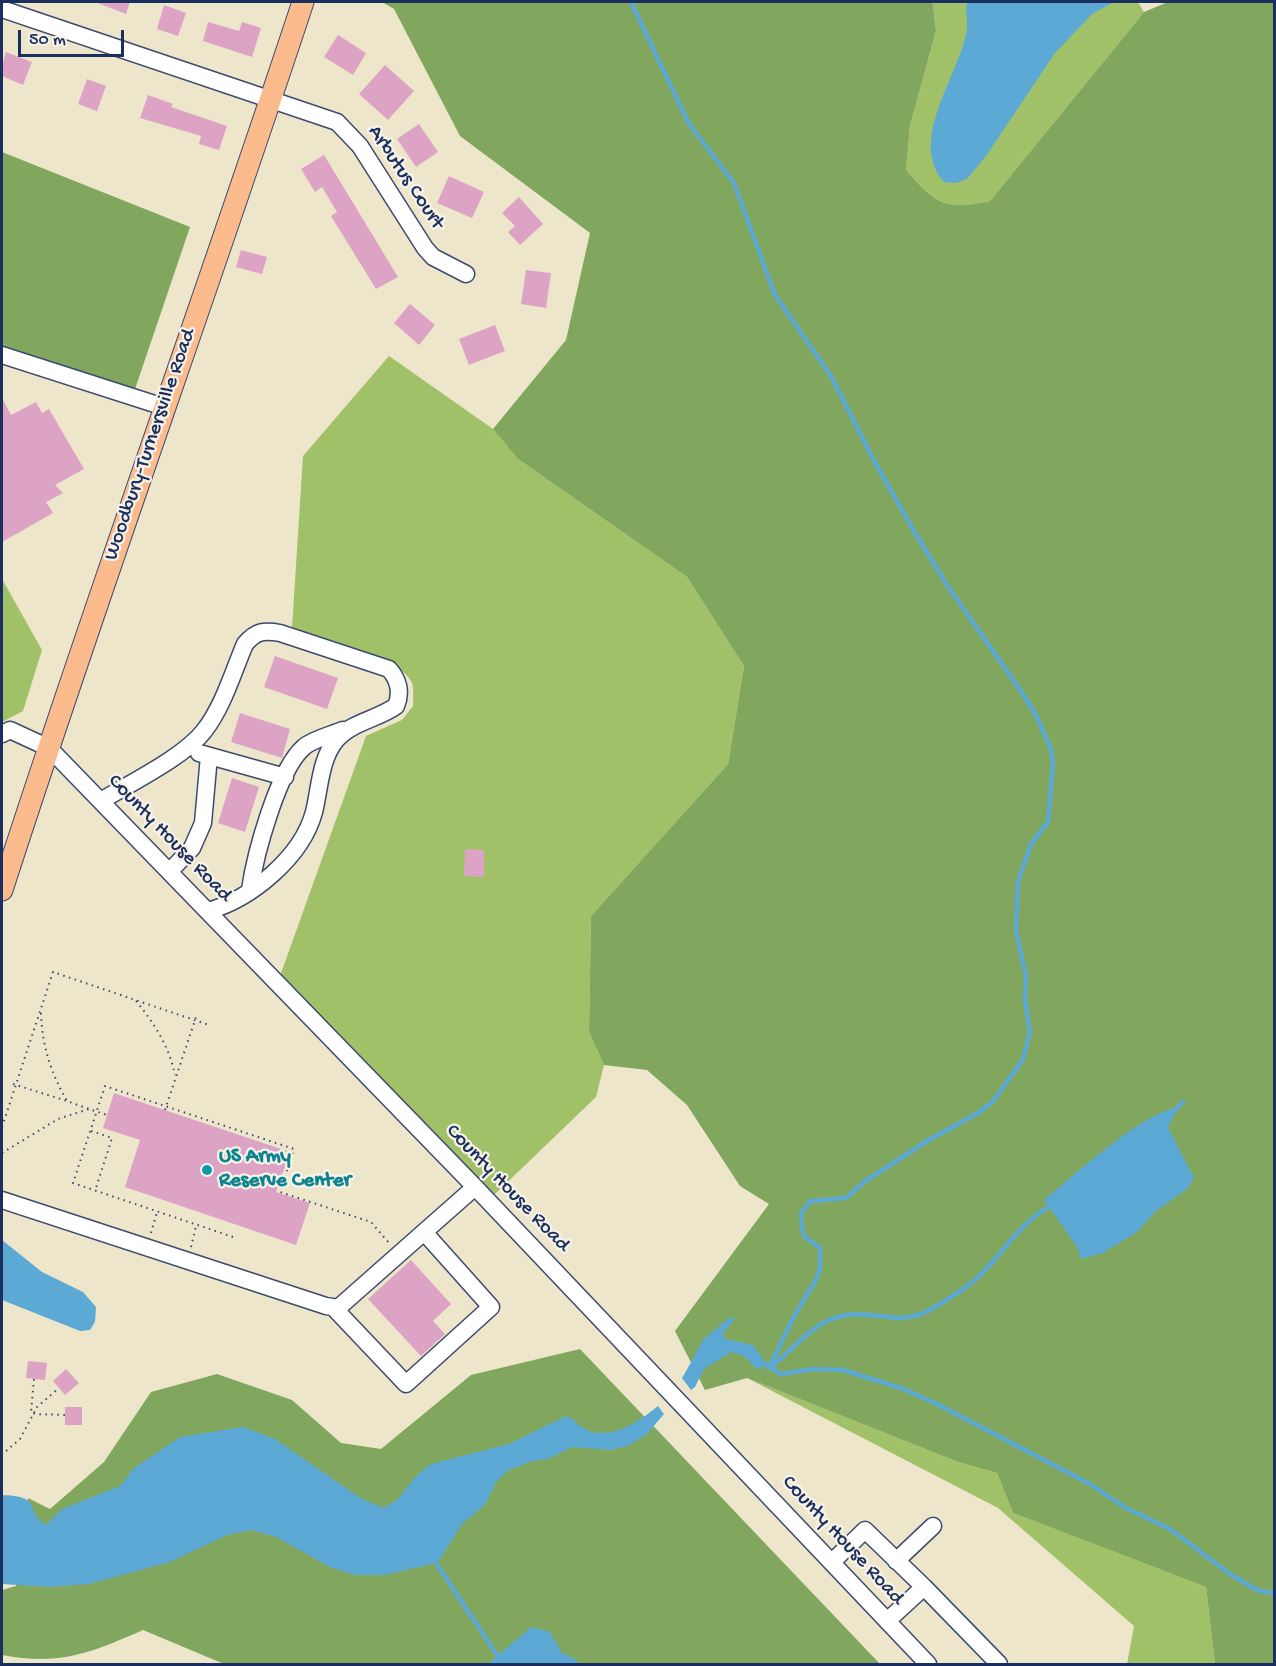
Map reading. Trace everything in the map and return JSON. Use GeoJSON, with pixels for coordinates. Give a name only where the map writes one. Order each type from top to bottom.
{"type":"FeatureCollection","features":[{"type":"Feature","properties":{"kind":"main road","name":"Woodbury-Turnersville Road"},"geometry":{"type":"LineString","coordinates":[[2,890],[303,2]]}},
{"type":"Feature","properties":{"kind":"street","name":"Arbutus Court"},"geometry":{"type":"LineString","coordinates":[[2,9],[328,118],[344,128],[360,146],[425,248],[440,261],[466,274]]}},
{"type":"Feature","properties":{"kind":"street"},"geometry":{"type":"LineString","coordinates":[[2,355],[164,407]]}},
{"type":"Feature","properties":{"kind":"street"},"geometry":{"type":"LineString","coordinates":[[101,801],[184,749],[203,733],[211,721],[245,644],[253,635],[260,632],[280,633],[389,669],[398,682],[399,699],[396,706],[354,726],[305,745],[293,759],[255,857],[250,890]]}},
{"type":"Feature","properties":{"kind":"street"},"geometry":{"type":"LineString","coordinates":[[208,911],[232,904],[292,856],[313,816],[326,755],[338,738],[354,726]]}},
{"type":"Feature","properties":{"kind":"street"},"geometry":{"type":"LineString","coordinates":[[2,734],[10,730],[49,748]]}},
{"type":"Feature","properties":{"kind":"street","name":"County House Road"},"geometry":{"type":"LineString","coordinates":[[49,748],[475,1187],[928,1665]]}},
{"type":"Feature","properties":{"kind":"street"},"geometry":{"type":"LineString","coordinates":[[184,749],[285,777]]}},
{"type":"Feature","properties":{"kind":"street"},"geometry":{"type":"LineString","coordinates":[[170,872],[192,848],[203,823],[209,756]]}},
{"type":"Feature","properties":{"kind":"street"},"geometry":{"type":"LineString","coordinates":[[2,1200],[338,1308],[475,1187]]}},
{"type":"Feature","properties":{"kind":"street"},"geometry":{"type":"LineString","coordinates":[[333,1307],[406,1384],[491,1307],[424,1232]]}},
{"type":"Feature","properties":{"kind":"street"},"geometry":{"type":"LineString","coordinates":[[896,1561],[933,1526]]}},
{"type":"Feature","properties":{"kind":"street"},"geometry":{"type":"LineString","coordinates":[[832,1562],[865,1530],[999,1665]]}},
{"type":"Feature","properties":{"kind":"street"},"geometry":{"type":"LineString","coordinates":[[887,1621],[924,1587]]}},
{"type":"Feature","properties":{"kind":"path"},"geometry":{"type":"LineString","coordinates":[[2,1127],[14,1084],[53,972],[209,1025]]}},
{"type":"Feature","properties":{"kind":"path"},"geometry":{"type":"LineString","coordinates":[[134,999],[148,1016],[166,1047],[176,1077]]}},
{"type":"Feature","properties":{"kind":"path"},"geometry":{"type":"LineString","coordinates":[[40,1009],[42,1039],[50,1068],[66,1101]]}},
{"type":"Feature","properties":{"kind":"path"},"geometry":{"type":"LineString","coordinates":[[165,1108],[197,1014]]}},
{"type":"Feature","properties":{"kind":"path"},"geometry":{"type":"LineString","coordinates":[[14,1084],[107,1115]]}},
{"type":"Feature","properties":{"kind":"path"},"geometry":{"type":"LineString","coordinates":[[232,1237],[73,1183],[105,1086],[165,1108],[294,1149],[280,1192],[370,1222],[399,1254]]}},
{"type":"Feature","properties":{"kind":"path"},"geometry":{"type":"LineString","coordinates":[[2,1153],[58,1119],[89,1109]]}},
{"type":"Feature","properties":{"kind":"path"},"geometry":{"type":"LineString","coordinates":[[91,1131],[112,1138],[95,1191]]}},
{"type":"Feature","properties":{"kind":"path"},"geometry":{"type":"LineString","coordinates":[[146,1248],[158,1212]]}},
{"type":"Feature","properties":{"kind":"path"},"geometry":{"type":"LineString","coordinates":[[187,1261],[197,1225]]}},
{"type":"Feature","properties":{"kind":"path"},"geometry":{"type":"LineString","coordinates":[[33,1413],[30,1409],[34,1378]]}},
{"type":"Feature","properties":{"kind":"path"},"geometry":{"type":"LineString","coordinates":[[6,1451],[20,1439],[33,1413],[41,1403],[59,1388]]}},
{"type":"Feature","properties":{"kind":"path"},"geometry":{"type":"LineString","coordinates":[[33,1413],[65,1415]]}},
{"type":"Feature","properties":{"kind":"green space"},"geometry":{"type":"Polygon","coordinates":[[[382,2],[929,2],[933,4],[936,31],[910,126],[906,170],[925,191],[942,202],[962,205],[990,201],[1144,12],[1168,2],[1274,2],[1274,1664],[1215,1664],[1206,1587],[1013,1513],[997,1473],[958,1462],[747,1378],[705,1390],[675,1331],[769,1204],[740,1186],[687,1105],[647,1070],[604,1065],[589,1032],[591,916],[728,764],[744,666],[687,577],[518,459],[493,429],[566,340],[590,233],[460,136],[394,9],[382,2]]]}},
{"type":"Feature","properties":{"kind":"green space"},"geometry":{"type":"Polygon","coordinates":[[[929,2],[1138,2],[1144,12],[990,201],[951,205],[925,191],[906,170],[910,126],[936,31],[933,4],[929,2]]]}},
{"type":"Feature","properties":{"kind":"green space"},"geometry":{"type":"Polygon","coordinates":[[[2,152],[190,227],[134,392],[2,348],[2,152]]]}},
{"type":"Feature","properties":{"kind":"green space"},"geometry":{"type":"Polygon","coordinates":[[[389,356],[493,429],[518,459],[687,577],[744,666],[728,764],[591,916],[589,1032],[604,1065],[596,1097],[493,1196],[280,976],[366,736],[402,720],[413,706],[412,683],[405,673],[392,664],[358,649],[292,628],[303,456],[389,356]]]}},
{"type":"Feature","properties":{"kind":"green space"},"geometry":{"type":"Polygon","coordinates":[[[2,579],[42,650],[23,711],[2,722],[2,579]]]}},
{"type":"Feature","properties":{"kind":"green space"},"geometry":{"type":"Polygon","coordinates":[[[580,1349],[880,1664],[224,1664],[143,1630],[91,1651],[58,1658],[22,1658],[2,1655],[2,1590],[16,1586],[28,1498],[50,1509],[104,1462],[151,1392],[217,1374],[292,1400],[341,1443],[381,1449],[471,1375],[580,1349]]]}},
{"type":"Feature","properties":{"kind":"green space"},"geometry":{"type":"Polygon","coordinates":[[[747,1378],[958,1462],[997,1473],[1013,1513],[1206,1587],[1215,1664],[1127,1664],[1134,1626],[998,1508],[747,1378]]]}},
{"type":"Feature","properties":{"kind":"water"},"geometry":{"type":"Polygon","coordinates":[[[967,2],[1114,2],[1092,14],[1055,53],[986,156],[967,179],[956,183],[944,182],[934,165],[931,146],[933,127],[967,29],[967,2]]]}},
{"type":"Feature","properties":{"kind":"water"},"geometry":{"type":"Polygon","coordinates":[[[1178,1108],[1168,1127],[1194,1178],[1187,1189],[1156,1211],[1137,1232],[1103,1253],[1081,1259],[1077,1247],[1044,1200],[1128,1132],[1147,1120],[1178,1108]]]}},
{"type":"Feature","properties":{"kind":"water"},"geometry":{"type":"Polygon","coordinates":[[[2,1240],[42,1272],[83,1292],[96,1307],[95,1322],[90,1330],[80,1331],[2,1300],[2,1240]]]}},
{"type":"Feature","properties":{"kind":"water"},"geometry":{"type":"Polygon","coordinates":[[[730,1317],[735,1318],[723,1334],[725,1339],[753,1345],[766,1363],[758,1370],[744,1356],[731,1352],[704,1369],[695,1387],[691,1390],[682,1378],[703,1340],[730,1317]]]}},
{"type":"Feature","properties":{"kind":"water"},"geometry":{"type":"Polygon","coordinates":[[[658,1406],[664,1414],[647,1434],[628,1446],[611,1450],[572,1447],[548,1459],[532,1461],[507,1471],[496,1482],[485,1505],[462,1524],[440,1559],[432,1564],[385,1575],[355,1575],[330,1567],[276,1537],[252,1530],[227,1535],[170,1562],[89,1584],[49,1587],[2,1584],[2,1495],[24,1498],[29,1501],[36,1515],[46,1525],[62,1509],[120,1486],[134,1468],[180,1437],[243,1427],[275,1439],[362,1499],[384,1508],[398,1499],[416,1476],[431,1464],[509,1444],[566,1416],[594,1432],[614,1431],[642,1418],[658,1406]]]}},
{"type":"Feature","properties":{"kind":"water"},"geometry":{"type":"Polygon","coordinates":[[[531,1627],[550,1632],[562,1653],[572,1657],[580,1664],[488,1664],[531,1627]]]}},
{"type":"Feature","properties":{"kind":"building"},"geometry":{"type":"Polygon","coordinates":[[[95,2],[130,2],[126,14],[95,2]]]}},
{"type":"Feature","properties":{"kind":"building"},"geometry":{"type":"Polygon","coordinates":[[[164,5],[186,13],[178,36],[157,29],[164,5]]]}},
{"type":"Feature","properties":{"kind":"building"},"geometry":{"type":"Polygon","coordinates":[[[208,22],[239,31],[242,22],[261,28],[252,57],[203,41],[208,22]]]}},
{"type":"Feature","properties":{"kind":"building"},"geometry":{"type":"Polygon","coordinates":[[[338,35],[366,53],[353,75],[324,57],[338,35]]]}},
{"type":"Feature","properties":{"kind":"building"},"geometry":{"type":"Polygon","coordinates":[[[6,52],[32,62],[23,85],[2,76],[2,65],[6,52]]]}},
{"type":"Feature","properties":{"kind":"building"},"geometry":{"type":"Polygon","coordinates":[[[385,65],[414,91],[388,120],[359,94],[385,65]]]}},
{"type":"Feature","properties":{"kind":"building"},"geometry":{"type":"Polygon","coordinates":[[[87,79],[106,86],[97,111],[78,104],[87,79]]]}},
{"type":"Feature","properties":{"kind":"building"},"geometry":{"type":"Polygon","coordinates":[[[148,95],[173,104],[171,107],[227,126],[219,150],[199,144],[201,136],[140,118],[148,95]]]}},
{"type":"Feature","properties":{"kind":"building"},"geometry":{"type":"Polygon","coordinates":[[[419,124],[438,152],[416,167],[397,139],[419,124]]]}},
{"type":"Feature","properties":{"kind":"building"},"geometry":{"type":"Polygon","coordinates":[[[324,155],[398,277],[376,289],[331,216],[337,212],[322,187],[315,192],[301,169],[324,155]]]}},
{"type":"Feature","properties":{"kind":"building"},"geometry":{"type":"Polygon","coordinates":[[[449,176],[484,192],[472,218],[437,203],[449,176]]]}},
{"type":"Feature","properties":{"kind":"building"},"geometry":{"type":"Polygon","coordinates":[[[519,197],[543,224],[520,245],[508,232],[515,226],[502,213],[519,197]]]}},
{"type":"Feature","properties":{"kind":"building"},"geometry":{"type":"Polygon","coordinates":[[[241,250],[267,257],[262,274],[236,267],[241,250]]]}},
{"type":"Feature","properties":{"kind":"building"},"geometry":{"type":"Polygon","coordinates":[[[526,270],[551,273],[546,308],[521,304],[526,270]]]}},
{"type":"Feature","properties":{"kind":"building"},"geometry":{"type":"Polygon","coordinates":[[[410,304],[435,325],[419,345],[394,323],[410,304]]]}},
{"type":"Feature","properties":{"kind":"building"},"geometry":{"type":"Polygon","coordinates":[[[495,325],[505,351],[469,365],[459,339],[495,325]]]}},
{"type":"Feature","properties":{"kind":"building"},"geometry":{"type":"Polygon","coordinates":[[[2,398],[11,415],[36,402],[42,413],[49,409],[84,469],[55,485],[63,493],[46,502],[53,513],[2,542],[2,398]]]}},
{"type":"Feature","properties":{"kind":"building"},"geometry":{"type":"Polygon","coordinates":[[[275,656],[338,678],[327,709],[264,687],[275,656]]]}},
{"type":"Feature","properties":{"kind":"building"},"geometry":{"type":"Polygon","coordinates":[[[240,713],[290,729],[282,758],[231,742],[240,713]]]}},
{"type":"Feature","properties":{"kind":"building"},"geometry":{"type":"Polygon","coordinates":[[[232,778],[259,787],[245,832],[218,823],[232,778]]]}},
{"type":"Feature","properties":{"kind":"building"},"geometry":{"type":"Polygon","coordinates":[[[465,849],[484,850],[484,877],[464,876],[465,849]]]}},
{"type":"Feature","properties":{"kind":"building","name":"US Army Reserve Center"},"geometry":{"type":"Polygon","coordinates":[[[114,1093],[290,1152],[276,1192],[310,1203],[296,1245],[125,1187],[140,1140],[103,1128],[114,1093]]]}},
{"type":"Feature","properties":{"kind":"building"},"geometry":{"type":"Polygon","coordinates":[[[411,1260],[451,1304],[433,1321],[445,1334],[421,1356],[368,1299],[411,1260]]]}},
{"type":"Feature","properties":{"kind":"building"},"geometry":{"type":"Polygon","coordinates":[[[28,1361],[47,1363],[45,1380],[26,1378],[28,1361]]]}},
{"type":"Feature","properties":{"kind":"building"},"geometry":{"type":"Polygon","coordinates":[[[66,1369],[79,1383],[65,1395],[53,1381],[66,1369]]]}},
{"type":"Feature","properties":{"kind":"building"},"geometry":{"type":"Polygon","coordinates":[[[65,1407],[82,1407],[82,1425],[65,1425],[65,1407]]]}},
{"type":"Feature","properties":{"kind":"waterway"},"geometry":{"type":"LineString","coordinates":[[631,2],[689,124],[734,183],[775,295],[831,376],[872,457],[947,585],[1036,715],[1051,749],[1053,762],[1048,822],[1031,844],[1018,882],[1016,931],[1026,977],[1025,999],[1030,1032],[1023,1059],[994,1100],[980,1112],[927,1141],[864,1182],[846,1198],[810,1201],[801,1214],[802,1229],[805,1237],[820,1248],[820,1269],[769,1368]]}},
{"type":"Feature","properties":{"kind":"waterway"},"geometry":{"type":"LineString","coordinates":[[1173,1112],[1183,1102]]}},
{"type":"Feature","properties":{"kind":"waterway"},"geometry":{"type":"LineString","coordinates":[[771,1367],[815,1329],[835,1318],[858,1314],[911,1317],[935,1307],[976,1279],[1030,1220],[1051,1206]]}},
{"type":"Feature","properties":{"kind":"waterway"},"geometry":{"type":"LineString","coordinates":[[760,1361],[781,1374],[814,1369],[843,1370],[901,1388],[937,1404],[1090,1484],[1126,1508],[1170,1529],[1230,1574],[1259,1591],[1274,1593]]}},
{"type":"Feature","properties":{"kind":"waterway"},"geometry":{"type":"LineString","coordinates":[[432,1557],[503,1664]]}},
{"type":"Feature","properties":{"kind":"place","name":"US Army Reserve Center"},"geometry":{"type":"Point","coordinates":[207,1170]}}]}
